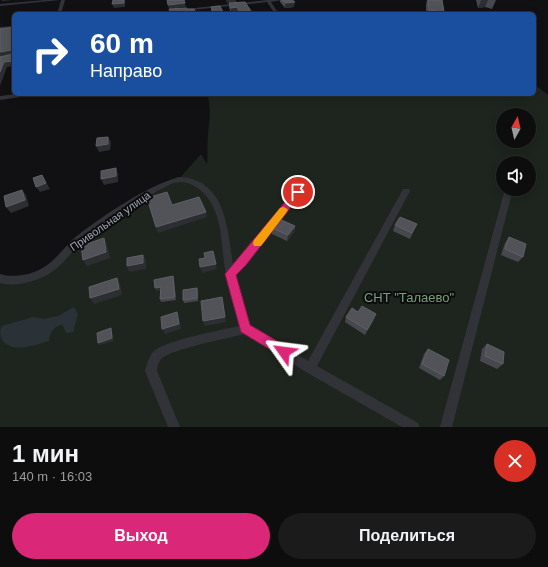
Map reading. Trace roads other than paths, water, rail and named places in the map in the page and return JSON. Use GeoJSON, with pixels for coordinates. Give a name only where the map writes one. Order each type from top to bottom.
{"type":"FeatureCollection","features":[{"type":"Feature","properties":{"kind":"street"},"geometry":{"type":"LineString","coordinates":[[0,5],[58,0]]}},
{"type":"Feature","properties":{"kind":"street"},"geometry":{"type":"LineString","coordinates":[[60,12],[63,0]]}},
{"type":"Feature","properties":{"kind":"street"},"geometry":{"type":"LineString","coordinates":[[163,12],[280,0]]}},
{"type":"Feature","properties":{"kind":"street"},"geometry":{"type":"LineString","coordinates":[[268,2],[276,12]]}},
{"type":"Feature","properties":{"kind":"street"},"geometry":{"type":"LineString","coordinates":[[0,28],[12,27]]}},
{"type":"Feature","properties":{"kind":"street"},"geometry":{"type":"LineString","coordinates":[[0,98],[13,96]]}},
{"type":"Feature","properties":{"kind":"street","name":"Привольная улица"},"geometry":{"type":"LineString","coordinates":[[0,278],[2,280],[18,280],[35,277],[47,270],[85,235],[151,191],[172,180],[179,179],[194,181],[205,190],[216,204],[221,218],[230,274]]}},
{"type":"Feature","properties":{"kind":"street"},"geometry":{"type":"LineString","coordinates":[[310,368],[406,191]]}},
{"type":"Feature","properties":{"kind":"street"},"geometry":{"type":"LineString","coordinates":[[298,192],[243,262],[230,274],[246,329],[310,368],[414,427]]}},
{"type":"Feature","properties":{"kind":"street"},"geometry":{"type":"LineString","coordinates":[[446,427],[507,196]]}},
{"type":"Feature","properties":{"kind":"street"},"geometry":{"type":"LineString","coordinates":[[174,427],[151,371],[154,361],[159,354],[172,348],[246,329]]}},
{"type":"Feature","properties":{"kind":"park label","name":"СНТ \"Талаево\""},"geometry":{"type":"Point","coordinates":[409,297]}}]}
